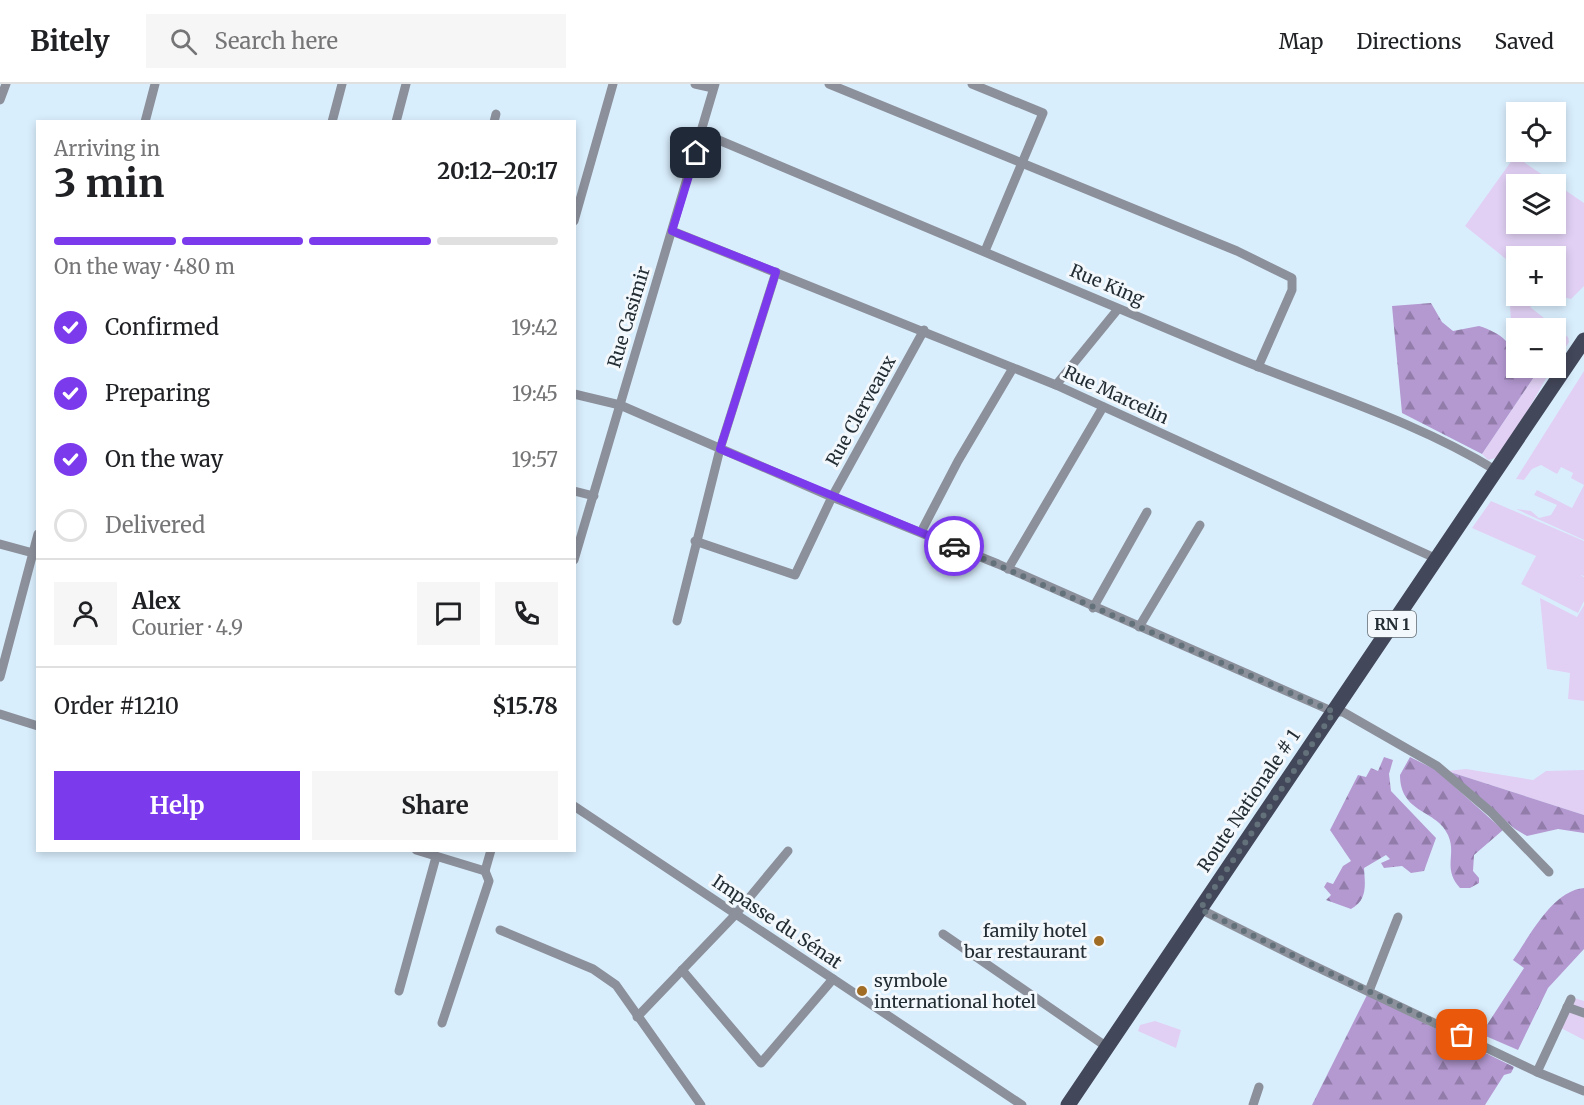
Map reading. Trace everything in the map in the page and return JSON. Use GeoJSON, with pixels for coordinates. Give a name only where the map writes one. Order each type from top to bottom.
{"type":"FeatureCollection","features":[{"type":"Feature","properties":{"kind":"main road","name":"Route Nationale # 1"},"geometry":{"type":"LineString","coordinates":[[1068,1105],[1584,340]]}},
{"type":"Feature","properties":{"kind":"street"},"geometry":{"type":"LineString","coordinates":[[0,100],[6,84]]}},
{"type":"Feature","properties":{"kind":"street"},"geometry":{"type":"LineString","coordinates":[[146,120],[155,84]]}},
{"type":"Feature","properties":{"kind":"street"},"geometry":{"type":"LineString","coordinates":[[333,120],[342,84]]}},
{"type":"Feature","properties":{"kind":"street"},"geometry":{"type":"LineString","coordinates":[[397,120],[406,84]]}},
{"type":"Feature","properties":{"kind":"street"},"geometry":{"type":"LineString","coordinates":[[576,214],[613,84]]}},
{"type":"Feature","properties":{"kind":"street"},"geometry":{"type":"LineString","coordinates":[[695,84],[714,86]]}},
{"type":"Feature","properties":{"kind":"street"},"geometry":{"type":"LineString","coordinates":[[830,84],[1237,251],[1292,278],[1292,290],[1258,367]]}},
{"type":"Feature","properties":{"kind":"street"},"geometry":{"type":"LineString","coordinates":[[972,84],[1043,113],[985,251]]}},
{"type":"Feature","properties":{"kind":"street","name":"Rue Casimir"},"geometry":{"type":"LineString","coordinates":[[576,554],[714,86]]}},
{"type":"Feature","properties":{"kind":"street","name":"Rue King"},"geometry":{"type":"LineString","coordinates":[[702,133],[1258,367],[1409,424],[1461,449],[1497,471]]}},
{"type":"Feature","properties":{"kind":"street","name":"Rue Marcelin"},"geometry":{"type":"LineString","coordinates":[[672,231],[924,330],[1056,385],[1437,559]]}},
{"type":"Feature","properties":{"kind":"street"},"geometry":{"type":"LineString","coordinates":[[677,621],[695,541],[720,449],[776,272]]}},
{"type":"Feature","properties":{"kind":"street"},"geometry":{"type":"LineString","coordinates":[[1056,385],[1118,309]]}},
{"type":"Feature","properties":{"kind":"street","name":"Rue Clerveaux"},"geometry":{"type":"LineString","coordinates":[[695,541],[795,575],[832,497],[924,330]]}},
{"type":"Feature","properties":{"kind":"street"},"geometry":{"type":"LineString","coordinates":[[921,532],[958,461],[1013,368]]}},
{"type":"Feature","properties":{"kind":"street"},"geometry":{"type":"LineString","coordinates":[[576,394],[620,405],[832,497],[1008,569],[1334,712],[1343,712],[1437,766],[1492,813],[1549,872]]}},
{"type":"Feature","properties":{"kind":"street"},"geometry":{"type":"LineString","coordinates":[[1008,569],[1103,407]]}},
{"type":"Feature","properties":{"kind":"street"},"geometry":{"type":"LineString","coordinates":[[576,492],[594,496]]}},
{"type":"Feature","properties":{"kind":"street"},"geometry":{"type":"LineString","coordinates":[[1093,608],[1147,512]]}},
{"type":"Feature","properties":{"kind":"street"},"geometry":{"type":"LineString","coordinates":[[1139,627],[1200,525]]}},
{"type":"Feature","properties":{"kind":"street"},"geometry":{"type":"LineString","coordinates":[[0,677],[36,542]]}},
{"type":"Feature","properties":{"kind":"street"},"geometry":{"type":"LineString","coordinates":[[0,544],[33,553]]}},
{"type":"Feature","properties":{"kind":"street"},"geometry":{"type":"LineString","coordinates":[[26,583],[36,586]]}},
{"type":"Feature","properties":{"kind":"street"},"geometry":{"type":"LineString","coordinates":[[0,714],[36,725]]}},
{"type":"Feature","properties":{"kind":"street","name":"Impasse du Sénat"},"geometry":{"type":"LineString","coordinates":[[576,807],[1022,1105]]}},
{"type":"Feature","properties":{"kind":"street"},"geometry":{"type":"LineString","coordinates":[[638,1017],[735,915],[788,851]]}},
{"type":"Feature","properties":{"kind":"street"},"geometry":{"type":"LineString","coordinates":[[422,852],[485,871]]}},
{"type":"Feature","properties":{"kind":"street"},"geometry":{"type":"LineString","coordinates":[[442,1023],[489,881],[485,871],[490,852]]}},
{"type":"Feature","properties":{"kind":"street"},"geometry":{"type":"LineString","coordinates":[[399,991],[436,857]]}},
{"type":"Feature","properties":{"kind":"street"},"geometry":{"type":"LineString","coordinates":[[1200,909],[1537,1071],[1584,1091]]}},
{"type":"Feature","properties":{"kind":"street"},"geometry":{"type":"LineString","coordinates":[[1369,991],[1398,917]]}},
{"type":"Feature","properties":{"kind":"street"},"geometry":{"type":"LineString","coordinates":[[500,930],[603,975],[616,985],[701,1105]]}},
{"type":"Feature","properties":{"kind":"street"},"geometry":{"type":"LineString","coordinates":[[943,934],[1107,1047]]}},
{"type":"Feature","properties":{"kind":"street"},"geometry":{"type":"LineString","coordinates":[[682,970],[761,1063],[832,979]]}},
{"type":"Feature","properties":{"kind":"street"},"geometry":{"type":"LineString","coordinates":[[1537,1071],[1568,1003],[1584,1013]]}},
{"type":"Feature","properties":{"kind":"street"},"geometry":{"type":"LineString","coordinates":[[1253,1105],[1259,1087]]}},
{"type":"Feature","properties":{"kind":"shaded area"},"geometry":{"type":"Polygon","coordinates":[[[1511,162],[1524,162],[1541,174],[1506,174],[1506,234],[1566,234],[1566,191],[1584,203],[1584,286],[1571,299],[1566,298],[1566,246],[1506,246],[1506,259],[1465,226],[1511,162]]]}},
{"type":"Feature","properties":{"kind":"shaded area"},"geometry":{"type":"Polygon","coordinates":[[[1510,306],[1531,306],[1544,318],[1511,318],[1510,306]]]}},
{"type":"Feature","properties":{"kind":"shaded area"},"geometry":{"type":"Polygon","coordinates":[[[1584,371],[1584,485],[1571,478],[1573,473],[1561,467],[1557,474],[1541,465],[1532,469],[1524,480],[1516,479],[1584,371]]]}},
{"type":"Feature","properties":{"kind":"shaded area"},"geometry":{"type":"Polygon","coordinates":[[[1533,378],[1546,378],[1524,417],[1496,458],[1488,460],[1482,454],[1533,378]]]}},
{"type":"Feature","properties":{"kind":"shaded area"},"geometry":{"type":"Polygon","coordinates":[[[1584,485],[1584,540],[1516,509],[1531,511],[1539,518],[1551,515],[1557,505],[1534,495],[1537,490],[1572,508],[1584,485]]]}},
{"type":"Feature","properties":{"kind":"shaded area"},"geometry":{"type":"Polygon","coordinates":[[[1491,501],[1584,541],[1584,576],[1580,575],[1584,577],[1584,601],[1578,613],[1521,584],[1536,556],[1472,528],[1491,501]]]}},
{"type":"Feature","properties":{"kind":"shaded area"},"geometry":{"type":"Polygon","coordinates":[[[1540,598],[1577,617],[1584,605],[1584,701],[1568,699],[1570,673],[1547,669],[1540,598]]]}},
{"type":"Feature","properties":{"kind":"shaded area"},"geometry":{"type":"Polygon","coordinates":[[[1466,769],[1533,780],[1546,771],[1584,770],[1584,815],[1447,771],[1466,769]]]}},
{"type":"Feature","properties":{"kind":"shaded area"},"geometry":{"type":"Polygon","coordinates":[[[1574,998],[1584,1001],[1584,1040],[1559,1027],[1574,998]]]}},
{"type":"Feature","properties":{"kind":"shaded area"},"geometry":{"type":"Polygon","coordinates":[[[1155,1021],[1181,1030],[1176,1048],[1138,1031],[1140,1025],[1155,1021]]]}},
{"type":"Feature","properties":{"kind":"green space"},"geometry":{"type":"Polygon","coordinates":[[[1431,303],[1442,322],[1453,331],[1479,326],[1494,332],[1506,341],[1506,378],[1533,378],[1482,454],[1402,413],[1392,306],[1431,303]]]}},
{"type":"Feature","properties":{"kind":"green space"},"geometry":{"type":"Polygon","coordinates":[[[1384,757],[1393,760],[1389,774],[1391,791],[1436,838],[1424,871],[1411,873],[1402,866],[1384,868],[1381,863],[1390,859],[1386,855],[1364,868],[1363,896],[1351,909],[1326,900],[1331,895],[1324,887],[1327,882],[1333,884],[1343,866],[1351,861],[1330,830],[1358,775],[1366,777],[1371,768],[1378,771],[1384,757]]]}},
{"type":"Feature","properties":{"kind":"green space"},"geometry":{"type":"Polygon","coordinates":[[[1410,757],[1436,770],[1503,830],[1474,855],[1473,871],[1479,878],[1479,883],[1470,888],[1460,888],[1455,881],[1451,868],[1450,842],[1443,827],[1413,805],[1406,797],[1400,775],[1410,757]]]}},
{"type":"Feature","properties":{"kind":"green space"},"geometry":{"type":"Polygon","coordinates":[[[1447,771],[1584,815],[1584,833],[1558,829],[1527,836],[1515,829],[1447,771]]]}},
{"type":"Feature","properties":{"kind":"green space"},"geometry":{"type":"Polygon","coordinates":[[[1584,888],[1584,949],[1548,988],[1518,1050],[1481,1034],[1524,968],[1513,960],[1534,927],[1562,897],[1584,888]]]}},
{"type":"Feature","properties":{"kind":"green space"},"geometry":{"type":"Polygon","coordinates":[[[1367,995],[1514,1067],[1511,1073],[1504,1075],[1485,1105],[1312,1105],[1367,995]]]}},
{"type":"Feature","properties":{"kind":"way so far"},"geometry":{"type":"LineString","coordinates":[[954,546],[1334,712],[1200,909],[1462,1035]]}},
{"type":"Feature","properties":{"kind":"place","name":"family hotel bar restaurant"},"geometry":{"type":"Point","coordinates":[1099,941]}},
{"type":"Feature","properties":{"kind":"place","name":"symbole international hotel"},"geometry":{"type":"Point","coordinates":[862,991]}},
{"type":"Feature","properties":{"kind":"route"},"geometry":{"type":"LineString","coordinates":[[696,153],[672,231],[776,272],[720,449],[954,546]]}}]}
